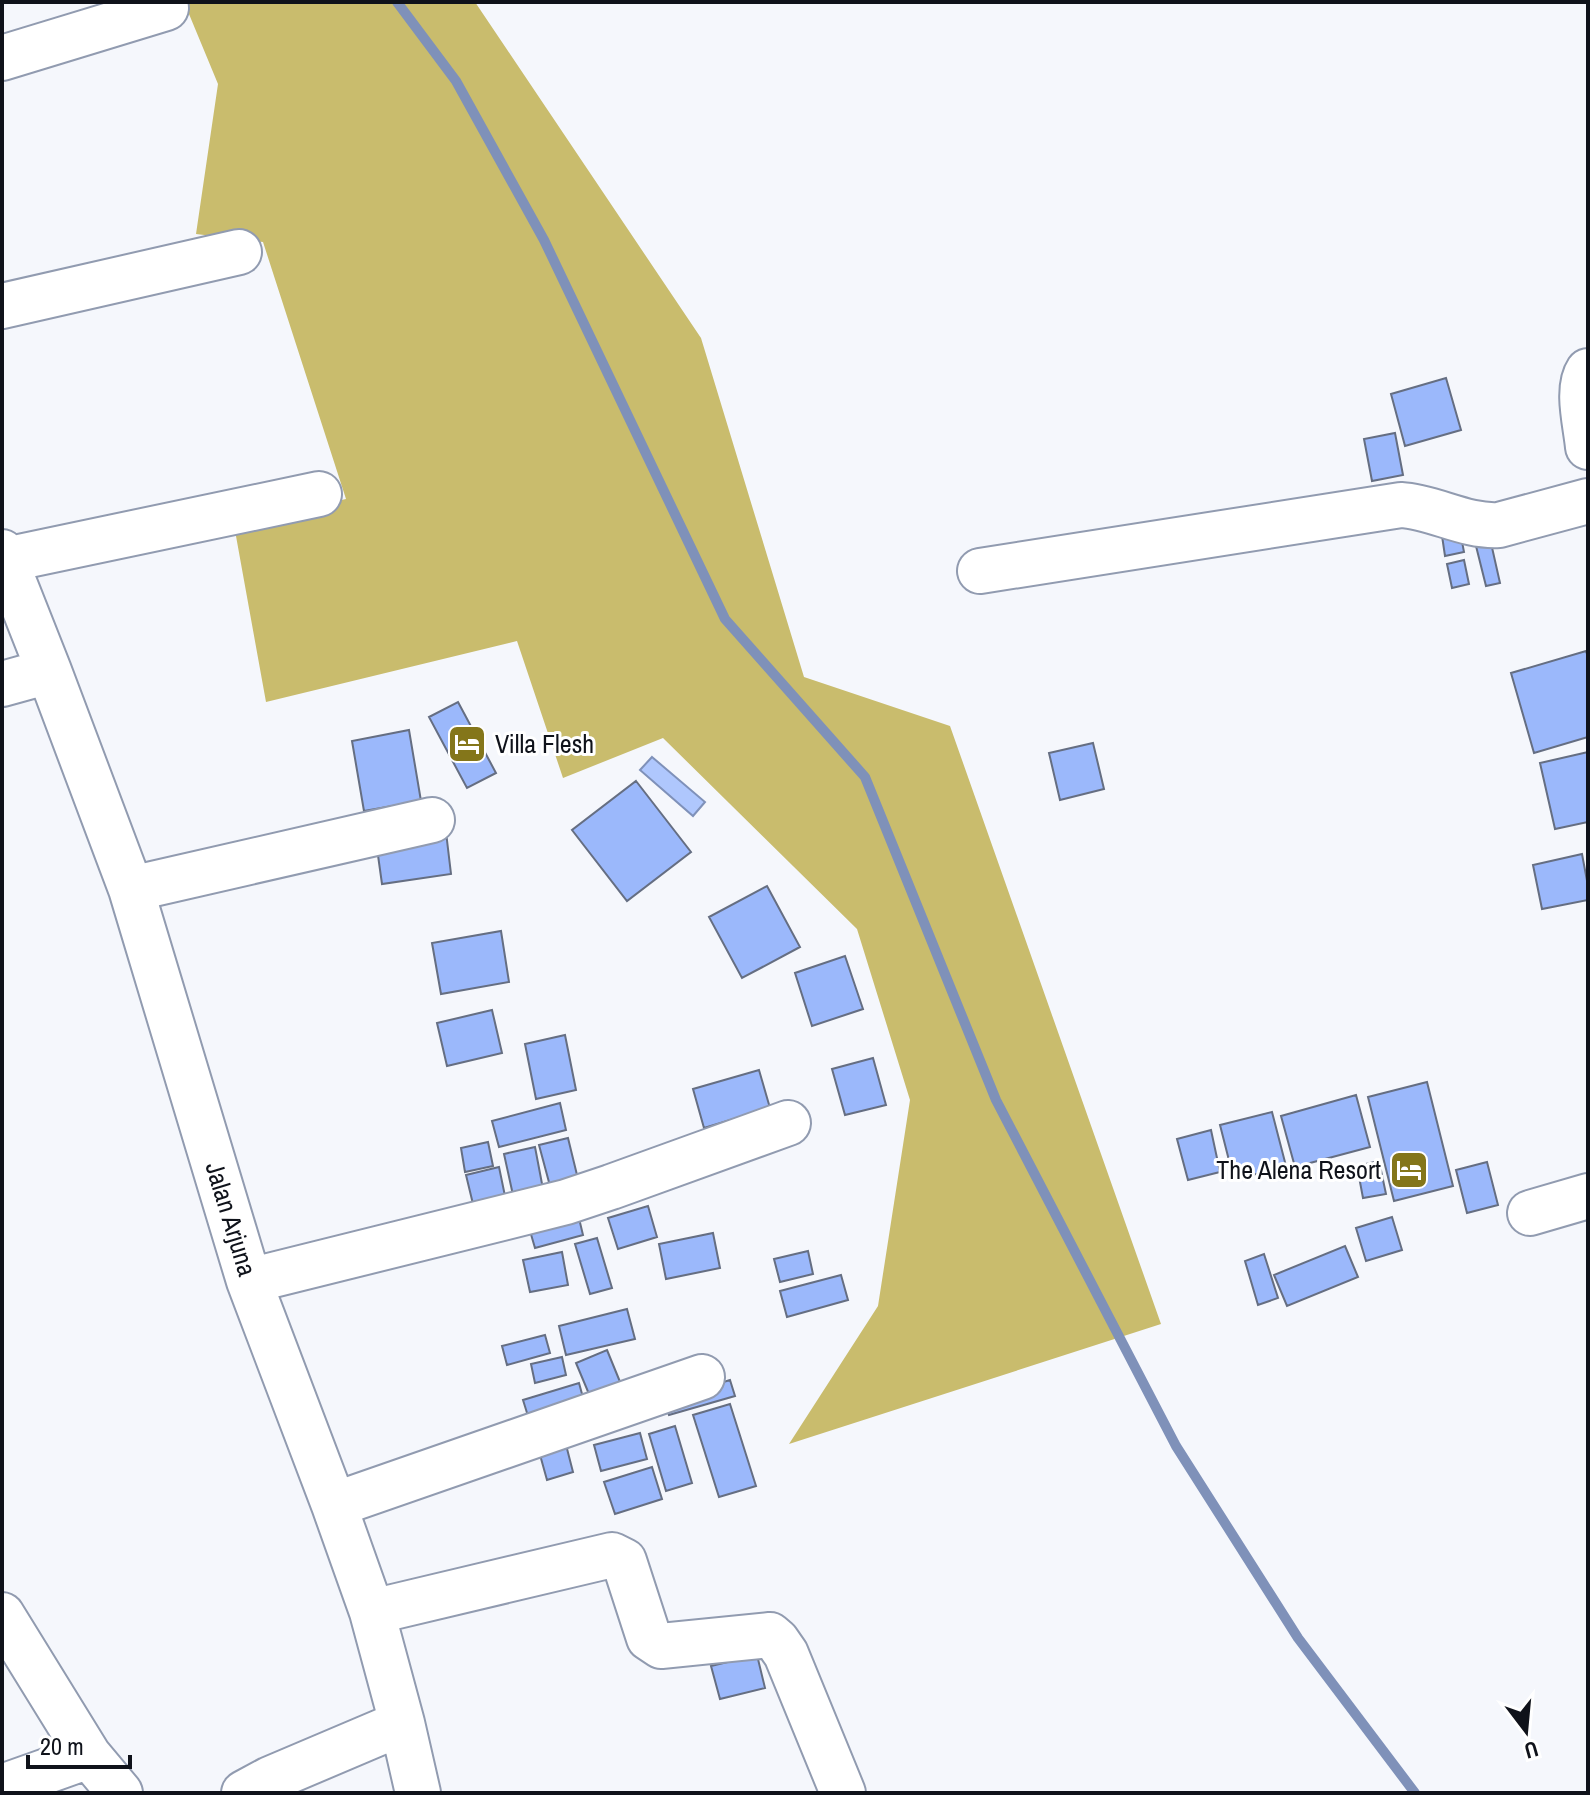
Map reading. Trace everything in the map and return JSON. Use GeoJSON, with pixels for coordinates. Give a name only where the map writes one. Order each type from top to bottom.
{"type":"FeatureCollection","features":[{"type":"Feature","properties":{"kind":"street"},"geometry":{"type":"LineString","coordinates":[[2,58],[166,8]]}},
{"type":"Feature","properties":{"kind":"street"},"geometry":{"type":"LineString","coordinates":[[2,306],[239,252]]}},
{"type":"Feature","properties":{"kind":"street"},"geometry":{"type":"LineString","coordinates":[[1588,371],[1581,387],[1588,447]]}},
{"type":"Feature","properties":{"kind":"street"},"geometry":{"type":"LineString","coordinates":[[4,556],[319,494]]}},
{"type":"Feature","properties":{"kind":"street"},"geometry":{"type":"LineString","coordinates":[[980,571],[1401,505],[1414,505],[1484,526],[1499,525],[1588,501]]}},
{"type":"Feature","properties":{"kind":"street","name":"Jalan Arjuna"},"geometry":{"type":"LineString","coordinates":[[4,556],[131,889],[249,1281],[372,1612],[418,1793]]}},
{"type":"Feature","properties":{"kind":"street"},"geometry":{"type":"LineString","coordinates":[[2,684],[49,671]]}},
{"type":"Feature","properties":{"kind":"street"},"geometry":{"type":"LineString","coordinates":[[131,889],[432,820]]}},
{"type":"Feature","properties":{"kind":"street"},"geometry":{"type":"LineString","coordinates":[[249,1281],[566,1202],[788,1123]]}},
{"type":"Feature","properties":{"kind":"street"},"geometry":{"type":"LineString","coordinates":[[1530,1213],[1588,1196]]}},
{"type":"Feature","properties":{"kind":"street"},"geometry":{"type":"LineString","coordinates":[[334,1505],[702,1377]]}},
{"type":"Feature","properties":{"kind":"street"},"geometry":{"type":"LineString","coordinates":[[372,1612],[612,1555],[620,1558],[624,1561],[649,1638],[661,1646],[770,1635],[777,1641],[786,1654],[843,1793]]}},
{"type":"Feature","properties":{"kind":"street"},"geometry":{"type":"LineString","coordinates":[[2,1615],[89,1756],[120,1793]]}},
{"type":"Feature","properties":{"kind":"street"},"geometry":{"type":"LineString","coordinates":[[244,1793],[402,1723]]}},
{"type":"Feature","properties":{"kind":"street"},"geometry":{"type":"LineString","coordinates":[[2,1787],[89,1756]]}},
{"type":"Feature","properties":{"kind":"shaded area"},"geometry":{"type":"Polygon","coordinates":[[[184,2],[475,2],[701,338],[804,677],[950,726],[1161,1324],[789,1444],[878,1306],[910,1100],[857,929],[663,738],[563,778],[517,641],[266,702],[234,525],[346,499],[263,242],[196,234],[218,84],[184,2]]]}},
{"type":"Feature","properties":{"kind":"water"},"geometry":{"type":"Polygon","coordinates":[[[652,757],[705,802],[693,816],[640,770],[652,757]]]}},
{"type":"Feature","properties":{"kind":"building"},"geometry":{"type":"Polygon","coordinates":[[[1446,378],[1461,430],[1405,446],[1391,394],[1446,378]]]}},
{"type":"Feature","properties":{"kind":"building"},"geometry":{"type":"Polygon","coordinates":[[[1395,433],[1403,475],[1372,481],[1364,439],[1395,433]]]}},
{"type":"Feature","properties":{"kind":"building"},"geometry":{"type":"Polygon","coordinates":[[[1459,526],[1464,552],[1445,556],[1441,529],[1459,526]]]}},
{"type":"Feature","properties":{"kind":"building"},"geometry":{"type":"Polygon","coordinates":[[[1491,543],[1500,583],[1486,586],[1476,546],[1491,543]]]}},
{"type":"Feature","properties":{"kind":"building"},"geometry":{"type":"Polygon","coordinates":[[[1464,560],[1469,584],[1452,588],[1447,564],[1464,560]]]}},
{"type":"Feature","properties":{"kind":"building"},"geometry":{"type":"Polygon","coordinates":[[[1586,651],[1588,737],[1534,753],[1511,673],[1586,651]]]}},
{"type":"Feature","properties":{"kind":"building"},"geometry":{"type":"Polygon","coordinates":[[[458,702],[496,773],[467,788],[429,717],[458,702]]]}},
{"type":"Feature","properties":{"kind":"building"},"geometry":{"type":"Polygon","coordinates":[[[409,730],[421,801],[364,811],[352,741],[409,730]]]}},
{"type":"Feature","properties":{"kind":"building"},"geometry":{"type":"Polygon","coordinates":[[[1093,743],[1104,789],[1060,800],[1049,753],[1093,743]]]}},
{"type":"Feature","properties":{"kind":"building"},"geometry":{"type":"Polygon","coordinates":[[[1588,752],[1588,822],[1555,829],[1540,763],[1588,752]]]}},
{"type":"Feature","properties":{"kind":"building"},"geometry":{"type":"Polygon","coordinates":[[[636,781],[691,852],[627,901],[572,830],[636,781]]]}},
{"type":"Feature","properties":{"kind":"building"},"geometry":{"type":"Polygon","coordinates":[[[446,832],[451,874],[382,884],[376,841],[446,832]]]}},
{"type":"Feature","properties":{"kind":"building"},"geometry":{"type":"Polygon","coordinates":[[[1582,854],[1588,900],[1542,909],[1533,865],[1582,854]]]}},
{"type":"Feature","properties":{"kind":"building"},"geometry":{"type":"Polygon","coordinates":[[[767,886],[800,947],[742,978],[709,917],[767,886]]]}},
{"type":"Feature","properties":{"kind":"building"},"geometry":{"type":"Polygon","coordinates":[[[501,931],[509,982],[441,994],[432,943],[501,931]]]}},
{"type":"Feature","properties":{"kind":"building"},"geometry":{"type":"Polygon","coordinates":[[[845,956],[863,1009],[812,1026],[795,973],[845,956]]]}},
{"type":"Feature","properties":{"kind":"building"},"geometry":{"type":"Polygon","coordinates":[[[492,1010],[502,1053],[447,1066],[437,1023],[492,1010]]]}},
{"type":"Feature","properties":{"kind":"building"},"geometry":{"type":"Polygon","coordinates":[[[565,1035],[576,1090],[536,1099],[525,1044],[565,1035]]]}},
{"type":"Feature","properties":{"kind":"building"},"geometry":{"type":"Polygon","coordinates":[[[873,1058],[886,1105],[845,1115],[832,1069],[873,1058]]]}},
{"type":"Feature","properties":{"kind":"building"},"geometry":{"type":"Polygon","coordinates":[[[759,1070],[770,1108],[704,1128],[693,1089],[759,1070]]]}},
{"type":"Feature","properties":{"kind":"building"},"geometry":{"type":"Polygon","coordinates":[[[1427,1082],[1453,1186],[1394,1201],[1368,1097],[1427,1082]]]}},
{"type":"Feature","properties":{"kind":"building"},"geometry":{"type":"Polygon","coordinates":[[[1356,1095],[1370,1147],[1295,1167],[1281,1116],[1356,1095]]]}},
{"type":"Feature","properties":{"kind":"building"},"geometry":{"type":"Polygon","coordinates":[[[560,1103],[566,1130],[499,1147],[492,1121],[560,1103]]]}},
{"type":"Feature","properties":{"kind":"building"},"geometry":{"type":"Polygon","coordinates":[[[1272,1112],[1286,1166],[1234,1180],[1220,1125],[1272,1112]]]}},
{"type":"Feature","properties":{"kind":"building"},"geometry":{"type":"Polygon","coordinates":[[[1211,1130],[1220,1172],[1188,1180],[1177,1139],[1211,1130]]]}},
{"type":"Feature","properties":{"kind":"building"},"geometry":{"type":"Polygon","coordinates":[[[568,1138],[578,1179],[550,1186],[539,1145],[568,1138]]]}},
{"type":"Feature","properties":{"kind":"building"},"geometry":{"type":"Polygon","coordinates":[[[488,1142],[493,1166],[465,1172],[461,1148],[488,1142]]]}},
{"type":"Feature","properties":{"kind":"building"},"geometry":{"type":"Polygon","coordinates":[[[535,1147],[543,1189],[513,1195],[504,1154],[535,1147]]]}},
{"type":"Feature","properties":{"kind":"building"},"geometry":{"type":"Polygon","coordinates":[[[1379,1161],[1386,1194],[1363,1198],[1357,1166],[1379,1161]]]}},
{"type":"Feature","properties":{"kind":"building"},"geometry":{"type":"Polygon","coordinates":[[[1487,1162],[1498,1205],[1467,1213],[1456,1170],[1487,1162]]]}},
{"type":"Feature","properties":{"kind":"building"},"geometry":{"type":"Polygon","coordinates":[[[499,1167],[505,1196],[473,1204],[466,1175],[499,1167]]]}},
{"type":"Feature","properties":{"kind":"building"},"geometry":{"type":"Polygon","coordinates":[[[648,1206],[657,1237],[618,1249],[608,1218],[648,1206]]]}},
{"type":"Feature","properties":{"kind":"building"},"geometry":{"type":"Polygon","coordinates":[[[577,1210],[583,1235],[535,1248],[528,1224],[577,1210]]]}},
{"type":"Feature","properties":{"kind":"building"},"geometry":{"type":"Polygon","coordinates":[[[1392,1217],[1402,1250],[1366,1261],[1356,1228],[1392,1217]]]}},
{"type":"Feature","properties":{"kind":"building"},"geometry":{"type":"Polygon","coordinates":[[[713,1233],[720,1268],[666,1279],[659,1244],[713,1233]]]}},
{"type":"Feature","properties":{"kind":"building"},"geometry":{"type":"Polygon","coordinates":[[[597,1238],[612,1288],[590,1294],[575,1244],[597,1238]]]}},
{"type":"Feature","properties":{"kind":"building"},"geometry":{"type":"Polygon","coordinates":[[[1345,1246],[1358,1277],[1287,1306],[1274,1275],[1345,1246]]]}},
{"type":"Feature","properties":{"kind":"building"},"geometry":{"type":"Polygon","coordinates":[[[808,1251],[813,1274],[780,1282],[774,1259],[808,1251]]]}},
{"type":"Feature","properties":{"kind":"building"},"geometry":{"type":"Polygon","coordinates":[[[562,1252],[568,1285],[530,1292],[523,1260],[562,1252]]]}},
{"type":"Feature","properties":{"kind":"building"},"geometry":{"type":"Polygon","coordinates":[[[1264,1254],[1278,1298],[1258,1305],[1245,1261],[1264,1254]]]}},
{"type":"Feature","properties":{"kind":"building"},"geometry":{"type":"Polygon","coordinates":[[[841,1275],[848,1300],[787,1317],[780,1291],[841,1275]]]}},
{"type":"Feature","properties":{"kind":"building"},"geometry":{"type":"Polygon","coordinates":[[[627,1309],[635,1339],[566,1355],[559,1326],[627,1309]]]}},
{"type":"Feature","properties":{"kind":"building"},"geometry":{"type":"Polygon","coordinates":[[[545,1335],[550,1353],[507,1365],[502,1346],[545,1335]]]}},
{"type":"Feature","properties":{"kind":"building"},"geometry":{"type":"Polygon","coordinates":[[[607,1350],[625,1394],[594,1406],[576,1363],[607,1350]]]}},
{"type":"Feature","properties":{"kind":"building"},"geometry":{"type":"Polygon","coordinates":[[[562,1357],[566,1375],[535,1383],[531,1364],[562,1357]]]}},
{"type":"Feature","properties":{"kind":"building"},"geometry":{"type":"Polygon","coordinates":[[[730,1380],[735,1396],[669,1415],[664,1400],[730,1380]]]}},
{"type":"Feature","properties":{"kind":"building"},"geometry":{"type":"Polygon","coordinates":[[[579,1383],[587,1412],[532,1429],[523,1400],[579,1383]]]}},
{"type":"Feature","properties":{"kind":"building"},"geometry":{"type":"Polygon","coordinates":[[[730,1404],[756,1486],[719,1497],[693,1415],[730,1404]]]}},
{"type":"Feature","properties":{"kind":"building"},"geometry":{"type":"Polygon","coordinates":[[[675,1426],[692,1483],[666,1491],[649,1434],[675,1426]]]}},
{"type":"Feature","properties":{"kind":"building"},"geometry":{"type":"Polygon","coordinates":[[[640,1433],[647,1459],[601,1471],[594,1445],[640,1433]]]}},
{"type":"Feature","properties":{"kind":"building"},"geometry":{"type":"Polygon","coordinates":[[[564,1437],[573,1472],[547,1480],[537,1444],[564,1437]]]}},
{"type":"Feature","properties":{"kind":"building"},"geometry":{"type":"Polygon","coordinates":[[[652,1467],[662,1499],[615,1514],[604,1482],[652,1467]]]}},
{"type":"Feature","properties":{"kind":"building"},"geometry":{"type":"Polygon","coordinates":[[[757,1655],[765,1688],[720,1699],[711,1666],[757,1655]]]}},
{"type":"Feature","properties":{"kind":"waterway"},"geometry":{"type":"LineString","coordinates":[[397,2],[456,81],[544,240],[725,619],[865,777],[996,1100],[1176,1446],[1298,1638],[1415,1793]]}},
{"type":"Feature","properties":{"kind":"place","name":"Villa Flesh"},"geometry":{"type":"Point","coordinates":[467,744]}},
{"type":"Feature","properties":{"kind":"place","name":"The Alena Resort"},"geometry":{"type":"Point","coordinates":[1409,1170]}}]}
